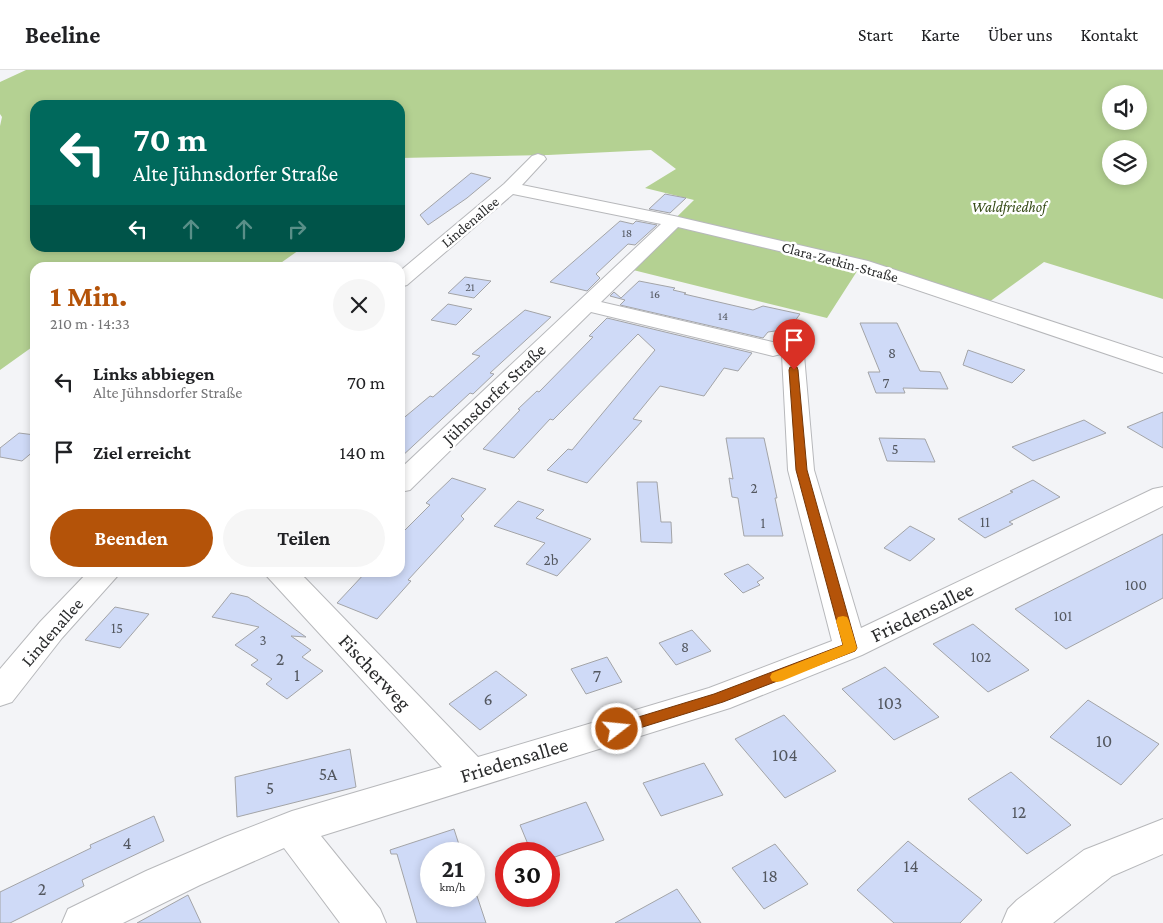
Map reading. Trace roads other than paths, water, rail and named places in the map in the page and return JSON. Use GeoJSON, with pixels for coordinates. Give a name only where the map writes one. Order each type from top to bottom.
{"type":"FeatureCollection","features":[{"type":"Feature","properties":{"kind":"street","name":"Lindenallee"},"geometry":{"type":"LineString","coordinates":[[405,277],[510,188],[538,159]]}},
{"type":"Feature","properties":{"kind":"street","name":"Clara-Zetkin-Straße"},"geometry":{"type":"LineString","coordinates":[[510,188],[674,221],[861,265],[1163,366]]}},
{"type":"Feature","properties":{"kind":"street","name":"Jühnsdorfer Straße"},"geometry":{"type":"LineString","coordinates":[[405,479],[674,221]]}},
{"type":"Feature","properties":{"kind":"street"},"geometry":{"type":"LineString","coordinates":[[587,305],[783,352],[801,470],[850,648]]}},
{"type":"Feature","properties":{"kind":"street","name":"Friedensallee"},"geometry":{"type":"LineString","coordinates":[[83,923],[146,889],[214,858],[292,828],[718,699],[850,648],[1163,495]]}},
{"type":"Feature","properties":{"kind":"street","name":"Lindenallee"},"geometry":{"type":"LineString","coordinates":[[0,693],[51,630],[101,577]]}},
{"type":"Feature","properties":{"kind":"street","name":"Fischerweg"},"geometry":{"type":"LineString","coordinates":[[293,577],[470,774]]}},
{"type":"Feature","properties":{"kind":"street"},"geometry":{"type":"LineString","coordinates":[[292,828],[364,923]]}},
{"type":"Feature","properties":{"kind":"street"},"geometry":{"type":"LineString","coordinates":[[1023,923],[1032,914],[1098,864],[1163,836]]}},
{"type":"Feature","properties":{"kind":"park label","name":"Waldfriedhof"},"geometry":{"type":"Point","coordinates":[1009,207]}}]}
